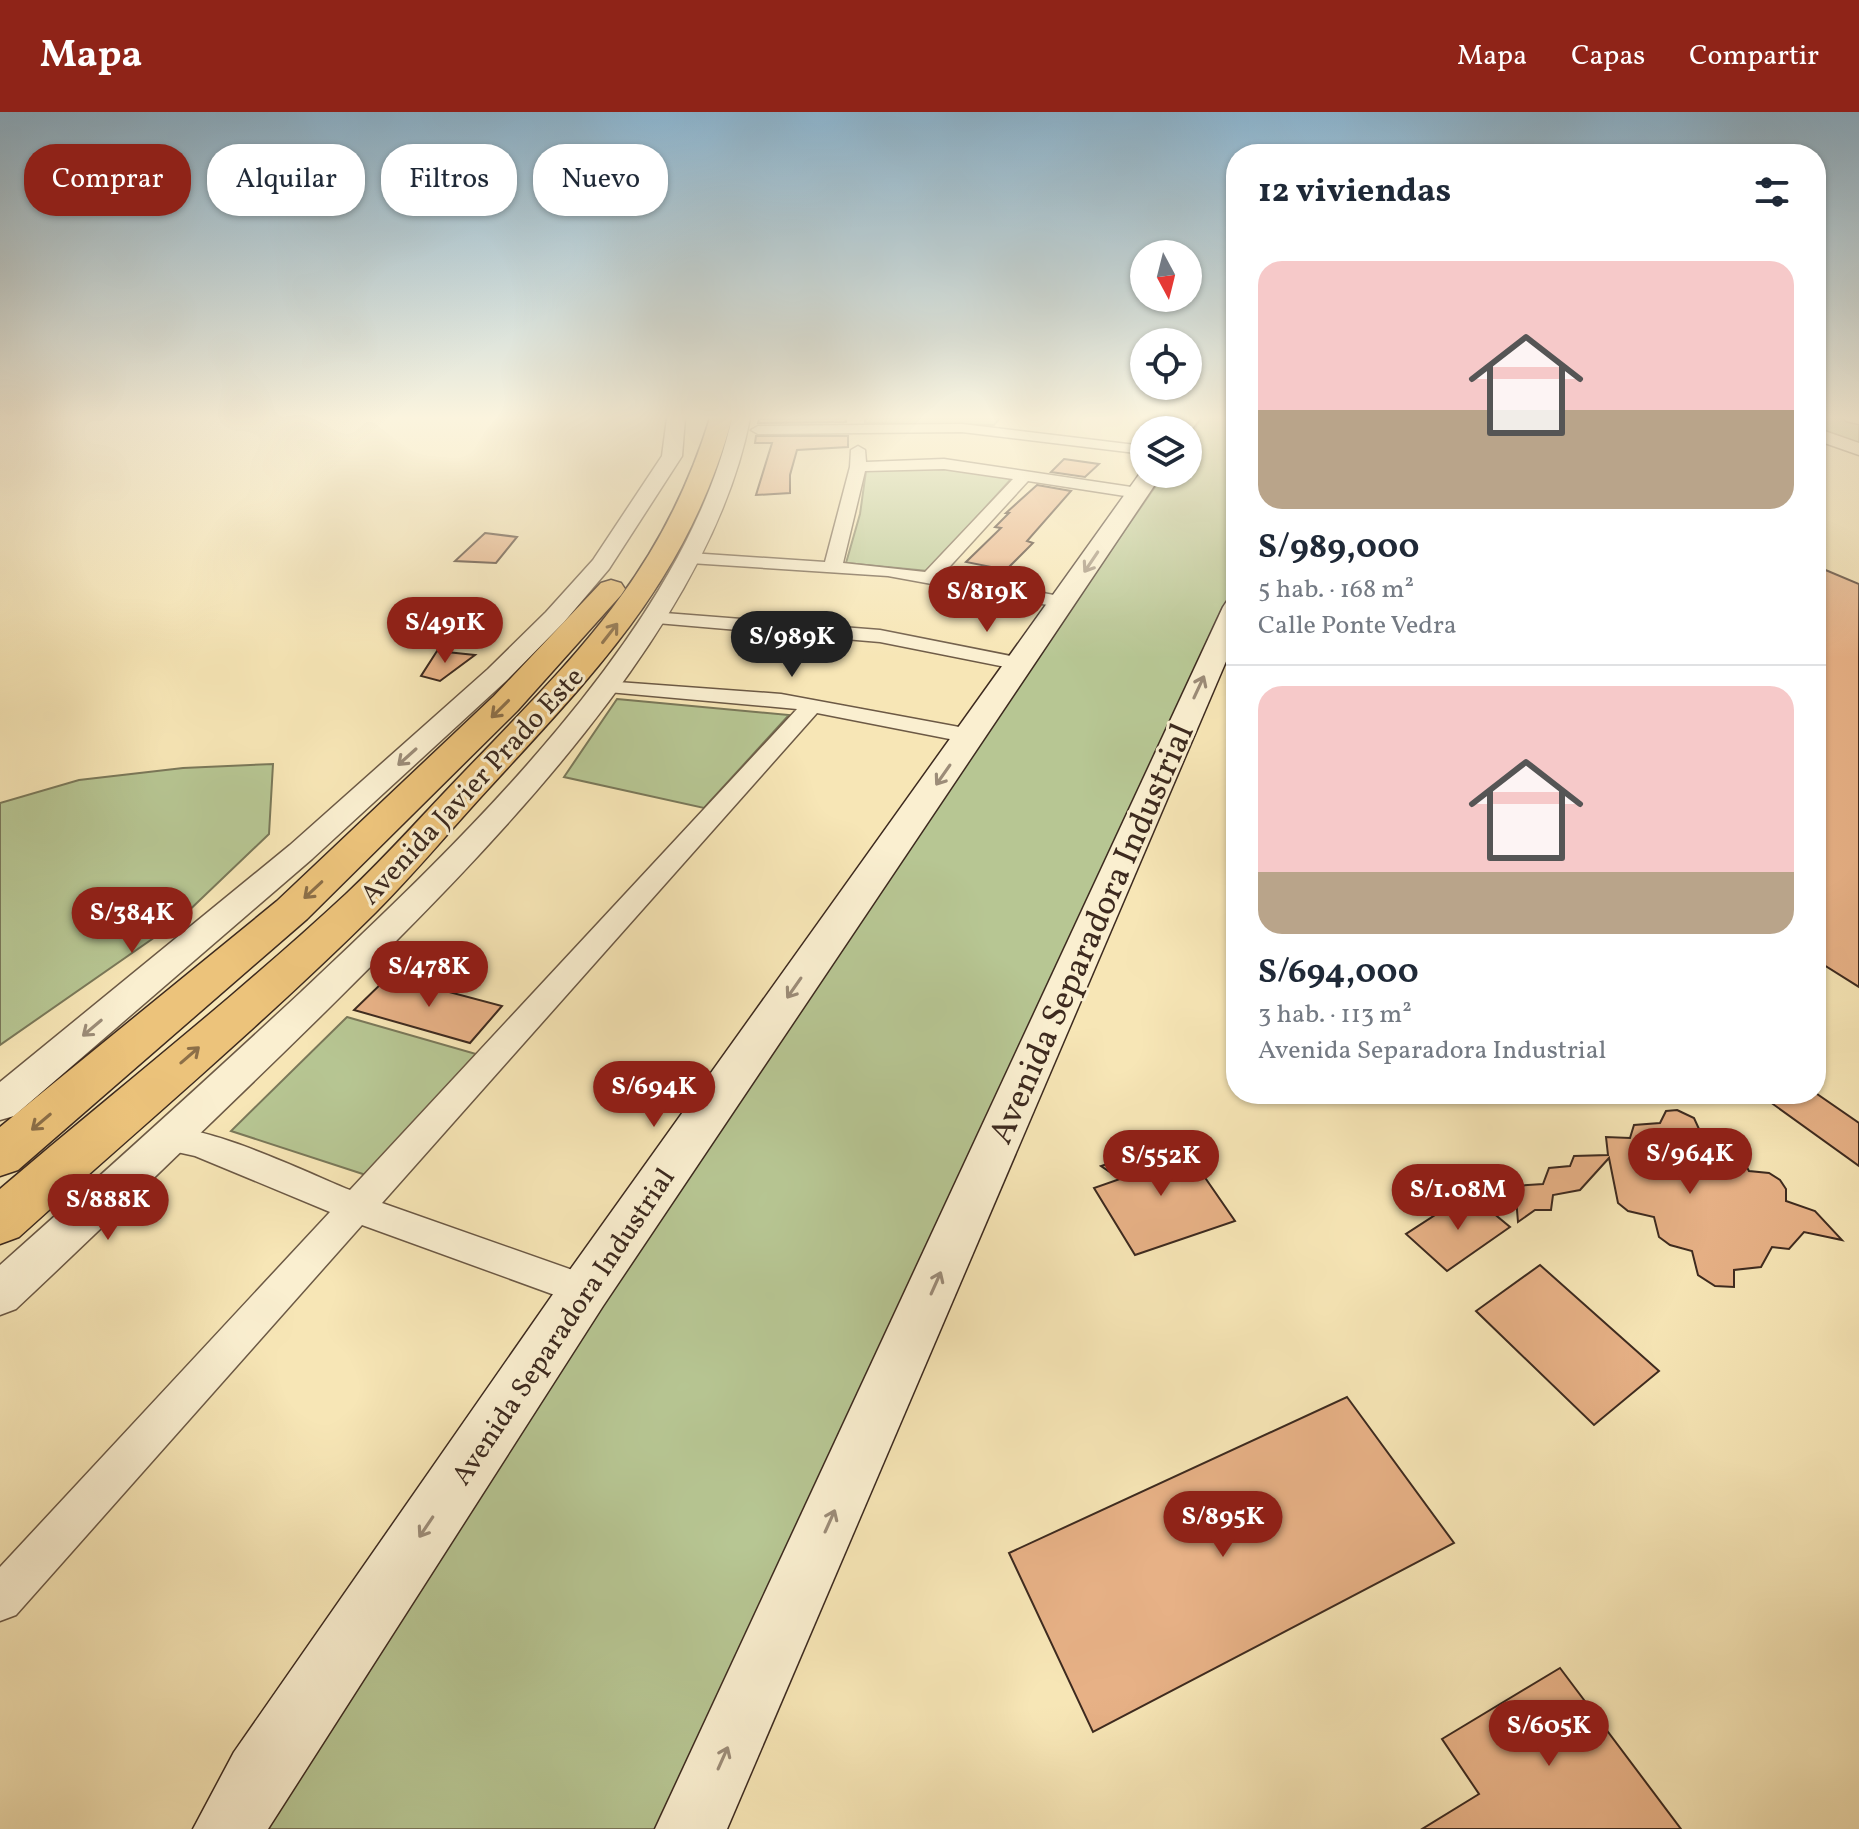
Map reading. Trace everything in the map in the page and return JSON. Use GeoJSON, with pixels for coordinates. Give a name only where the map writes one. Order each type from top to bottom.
{"type":"FeatureCollection","features":[{"type":"Feature","properties":{"kind":"main road","name":"Avenida Javier Prado Este"},"geometry":{"type":"LineString","coordinates":[[0,1156],[292,910],[399,809],[597,607],[646,541],[672,498]]}},
{"type":"Feature","properties":{"kind":"main road","name":"Avenida Javier Prado Este"},"geometry":{"type":"LineString","coordinates":[[0,1221],[347,916],[581,671],[632,605],[673,537],[691,498]]}},
{"type":"Feature","properties":{"kind":"main road","name":"Avenida Separadora Industrial"},"geometry":{"type":"LineString","coordinates":[[229,1829],[259,1777],[585,1290],[1064,602],[1128,498]]}},
{"type":"Feature","properties":{"kind":"main road","name":"Avenida Separadora Industrial"},"geometry":{"type":"LineString","coordinates":[[691,1829],[1226,629]]}},
{"type":"Feature","properties":{"kind":"street"},"geometry":{"type":"LineString","coordinates":[[0,1105],[301,852],[497,675],[573,596],[646,498]]}},
{"type":"Feature","properties":{"kind":"street"},"geometry":{"type":"LineString","coordinates":[[0,1294],[170,1139],[393,926],[528,782],[604,687],[652,618],[690,558],[717,498]]}},
{"type":"Feature","properties":{"kind":"street"},"geometry":{"type":"LineString","coordinates":[[833,566],[850,498]]}},
{"type":"Feature","properties":{"kind":"street"},"geometry":{"type":"LineString","coordinates":[[930,578],[1004,498]]}},
{"type":"Feature","properties":{"kind":"street"},"geometry":{"type":"LineString","coordinates":[[690,558],[833,566],[930,578],[1064,602]]}},
{"type":"Feature","properties":{"kind":"street"},"geometry":{"type":"LineString","coordinates":[[652,618],[801,627],[880,636],[1021,664]]}},
{"type":"Feature","properties":{"kind":"street"},"geometry":{"type":"LineString","coordinates":[[604,687],[813,705],[970,736]]}},
{"type":"Feature","properties":{"kind":"street"},"geometry":{"type":"LineString","coordinates":[[0,1599],[813,705]]}},
{"type":"Feature","properties":{"kind":"street"},"geometry":{"type":"LineString","coordinates":[[170,1139],[199,1144],[358,1208],[585,1290]]}},
{"type":"Feature","properties":{"kind":"green space"},"geometry":{"type":"Polygon","coordinates":[[[862,498],[994,498],[928,571],[846,563],[862,498]]]}},
{"type":"Feature","properties":{"kind":"green space"},"geometry":{"type":"Polygon","coordinates":[[[1147,498],[1226,498],[1226,627],[660,1829],[248,1829],[1007,699],[1147,498]]]}},
{"type":"Feature","properties":{"kind":"green space"},"geometry":{"type":"Polygon","coordinates":[[[617,699],[789,715],[704,808],[564,777],[617,699]]]}},
{"type":"Feature","properties":{"kind":"green space"},"geometry":{"type":"Polygon","coordinates":[[[273,764],[269,834],[178,921],[0,1045],[0,803],[79,780],[183,768],[273,764]]]}},
{"type":"Feature","properties":{"kind":"green space"},"geometry":{"type":"Polygon","coordinates":[[[347,1017],[476,1054],[369,1176],[231,1131],[347,1017]]]}},
{"type":"Feature","properties":{"kind":"building"},"geometry":{"type":"Polygon","coordinates":[[[1022,498],[1065,498],[1027,541],[1033,543],[1006,570],[966,562],[1001,528],[995,527],[1009,513],[1006,513],[1022,498]]]}},
{"type":"Feature","properties":{"kind":"building"},"geometry":{"type":"Polygon","coordinates":[[[485,533],[517,537],[496,563],[455,561],[485,533]]]}},
{"type":"Feature","properties":{"kind":"building"},"geometry":{"type":"Polygon","coordinates":[[[1826,570],[1859,584],[1859,987],[1826,966],[1826,570]]]}},
{"type":"Feature","properties":{"kind":"building"},"geometry":{"type":"Polygon","coordinates":[[[437,651],[475,655],[440,681],[421,676],[437,651]]]}},
{"type":"Feature","properties":{"kind":"building"},"geometry":{"type":"Polygon","coordinates":[[[389,976],[502,1006],[470,1043],[354,1010],[389,976]]]}},
{"type":"Feature","properties":{"kind":"building"},"geometry":{"type":"Polygon","coordinates":[[[1826,1100],[1859,1123],[1859,1166],[1773,1104],[1826,1104],[1826,1100]]]}},
{"type":"Feature","properties":{"kind":"building"},"geometry":{"type":"Polygon","coordinates":[[[1677,1110],[1694,1118],[1704,1140],[1726,1142],[1737,1149],[1749,1171],[1769,1173],[1780,1180],[1786,1189],[1786,1201],[1815,1211],[1842,1240],[1804,1232],[1789,1249],[1772,1247],[1761,1267],[1734,1270],[1734,1287],[1715,1286],[1698,1275],[1692,1251],[1670,1245],[1659,1237],[1654,1217],[1628,1211],[1618,1203],[1609,1158],[1580,1190],[1553,1195],[1551,1210],[1535,1210],[1518,1222],[1515,1186],[1543,1184],[1549,1168],[1570,1166],[1574,1156],[1608,1155],[1606,1137],[1630,1138],[1634,1125],[1660,1123],[1666,1111],[1677,1110]]]}},
{"type":"Feature","properties":{"kind":"building"},"geometry":{"type":"Polygon","coordinates":[[[1179,1140],[1235,1221],[1135,1255],[1094,1188],[1120,1179],[1101,1166],[1179,1140]]]}},
{"type":"Feature","properties":{"kind":"building"},"geometry":{"type":"Polygon","coordinates":[[[1469,1193],[1510,1227],[1447,1271],[1406,1234],[1469,1193]]]}},
{"type":"Feature","properties":{"kind":"building"},"geometry":{"type":"Polygon","coordinates":[[[1540,1265],[1659,1371],[1594,1425],[1476,1311],[1540,1265]]]}},
{"type":"Feature","properties":{"kind":"building"},"geometry":{"type":"Polygon","coordinates":[[[1347,1397],[1454,1543],[1093,1732],[1009,1553],[1347,1397]]]}},
{"type":"Feature","properties":{"kind":"building"},"geometry":{"type":"Polygon","coordinates":[[[1560,1668],[1681,1829],[1422,1829],[1479,1794],[1442,1739],[1560,1668]]]}}]}
